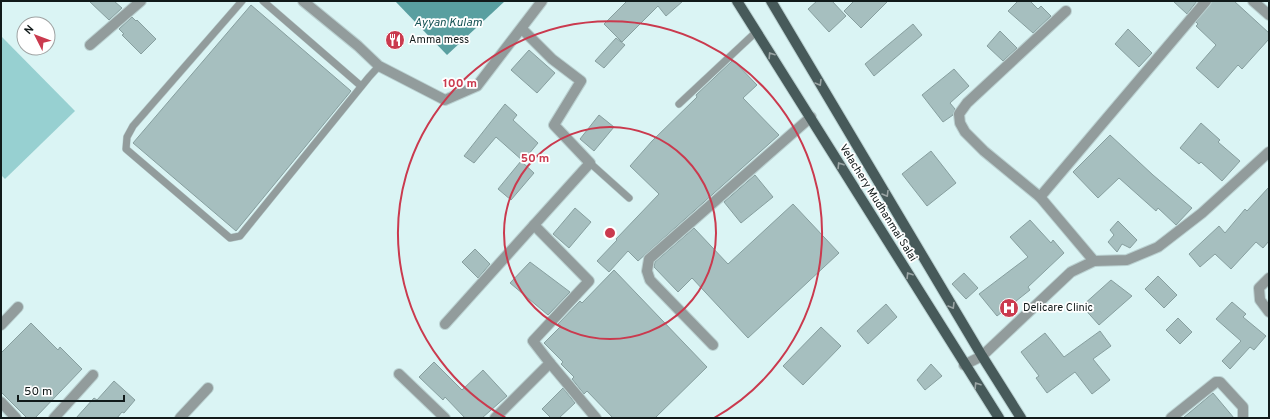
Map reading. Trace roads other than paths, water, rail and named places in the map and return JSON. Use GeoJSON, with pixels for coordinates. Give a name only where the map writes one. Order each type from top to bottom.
{"type":"FeatureCollection","features":[{"type":"Feature","properties":{"kind":"main road","name":"Velachery Mudhanmai Salai"},"geometry":{"type":"LineString","coordinates":[[738,1],[964,365],[999,418]]}},
{"type":"Feature","properties":{"kind":"main road","name":"Velachery Mudhanmai Salai"},"geometry":{"type":"LineString","coordinates":[[771,1],[982,356],[1021,418]]}},
{"type":"Feature","properties":{"kind":"street"},"geometry":{"type":"LineString","coordinates":[[90,45],[141,1]]}},
{"type":"Feature","properties":{"kind":"street"},"geometry":{"type":"LineString","coordinates":[[303,1],[358,46],[379,66],[445,100],[477,86],[542,1]]}},
{"type":"Feature","properties":{"kind":"street"},"geometry":{"type":"LineString","coordinates":[[1040,198],[1206,1]]}},
{"type":"Feature","properties":{"kind":"street"},"geometry":{"type":"LineString","coordinates":[[1253,1],[1269,16]]}},
{"type":"Feature","properties":{"kind":"street"},"geometry":{"type":"LineString","coordinates":[[1066,11],[967,103],[959,114],[960,123],[965,132],[984,151],[1040,198],[1094,261]]}},
{"type":"Feature","properties":{"kind":"street"},"geometry":{"type":"LineString","coordinates":[[445,324],[590,163],[554,125],[580,81],[552,59],[522,29]]}},
{"type":"Feature","properties":{"kind":"street"},"geometry":{"type":"LineString","coordinates":[[712,345],[650,280],[647,271],[648,259],[811,117]]}},
{"type":"Feature","properties":{"kind":"street"},"geometry":{"type":"LineString","coordinates":[[964,365],[982,356],[1071,272],[1094,261],[1127,260],[1158,247],[1202,213],[1269,152]]}},
{"type":"Feature","properties":{"kind":"street"},"geometry":{"type":"LineString","coordinates":[[534,225],[589,281],[533,341],[596,418]]}},
{"type":"Feature","properties":{"kind":"street"},"geometry":{"type":"LineString","coordinates":[[1269,278],[1259,288],[1260,300],[1269,312]]}},
{"type":"Feature","properties":{"kind":"street"},"geometry":{"type":"LineString","coordinates":[[1,325],[18,307]]}},
{"type":"Feature","properties":{"kind":"street"},"geometry":{"type":"LineString","coordinates":[[495,418],[550,363]]}},
{"type":"Feature","properties":{"kind":"street"},"geometry":{"type":"LineString","coordinates":[[399,374],[445,418]]}},
{"type":"Feature","properties":{"kind":"street"},"geometry":{"type":"LineString","coordinates":[[54,418],[93,375]]}},
{"type":"Feature","properties":{"kind":"street"},"geometry":{"type":"LineString","coordinates":[[1171,418],[1216,382],[1220,382],[1243,407],[1243,418]]}},
{"type":"Feature","properties":{"kind":"street"},"geometry":{"type":"LineString","coordinates":[[180,418],[208,388]]}},
{"type":"Feature","properties":{"kind":"street"},"geometry":{"type":"LineString","coordinates":[[1,402],[16,418]]}},
{"type":"Feature","properties":{"kind":"lane"},"geometry":{"type":"LineString","coordinates":[[242,1],[133,126],[127,137],[126,149],[230,238],[240,236],[361,86],[379,66]]}},
{"type":"Feature","properties":{"kind":"lane"},"geometry":{"type":"LineString","coordinates":[[263,1],[361,86]]}},
{"type":"Feature","properties":{"kind":"lane"},"geometry":{"type":"LineString","coordinates":[[679,104],[756,32]]}},
{"type":"Feature","properties":{"kind":"lane"},"geometry":{"type":"LineString","coordinates":[[590,163],[629,198]]}},
{"type":"Feature","properties":{"kind":"water","name":"Ayyan Kulam"},"geometry":{"type":"Polygon","coordinates":[[[395,1],[505,1],[447,55],[395,1]]]}},
{"type":"Feature","properties":{"kind":"place","name":"Amma mess"},"geometry":{"type":"Point","coordinates":[395,40]}},
{"type":"Feature","properties":{"kind":"place","name":"Delicare Clinic"},"geometry":{"type":"Point","coordinates":[1009,308]}}]}
